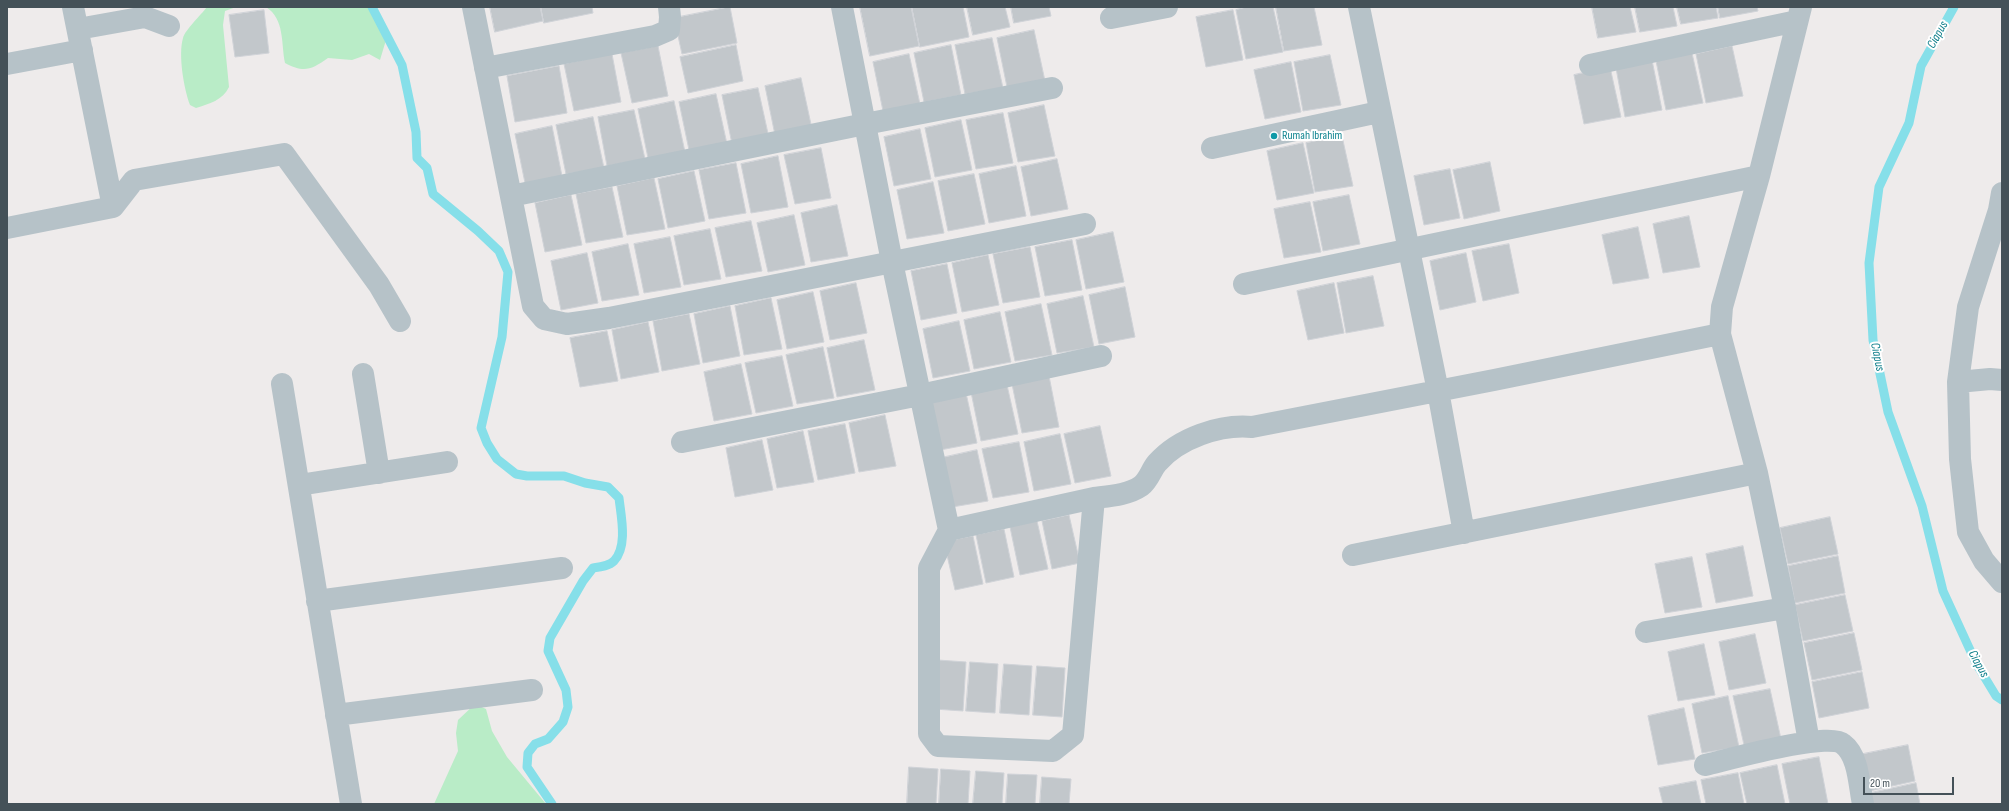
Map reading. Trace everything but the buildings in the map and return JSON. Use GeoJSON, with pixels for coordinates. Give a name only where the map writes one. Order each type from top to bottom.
{"type":"FeatureCollection","features":[{"type":"Feature","properties":{"kind":"street"},"geometry":{"type":"LineString","coordinates":[[73,7],[113,207]]}},
{"type":"Feature","properties":{"kind":"street"},"geometry":{"type":"LineString","coordinates":[[472,7],[533,306],[544,319],[567,324],[609,318],[1085,224]]}},
{"type":"Feature","properties":{"kind":"street"},"geometry":{"type":"LineString","coordinates":[[485,68],[655,36],[669,30],[669,7]]}},
{"type":"Feature","properties":{"kind":"street"},"geometry":{"type":"LineString","coordinates":[[842,7],[892,262],[949,530],[929,568],[929,734],[938,746],[1053,751],[1073,735],[1094,498]]}},
{"type":"Feature","properties":{"kind":"street"},"geometry":{"type":"LineString","coordinates":[[1112,18],[1167,7]]}},
{"type":"Feature","properties":{"kind":"street"},"geometry":{"type":"LineString","coordinates":[[1359,7],[1379,112],[1438,391],[1464,533]]}},
{"type":"Feature","properties":{"kind":"street"},"geometry":{"type":"LineString","coordinates":[[1590,65],[1799,14],[1759,176],[1722,307],[1720,334],[1757,473],[1785,608],[1809,742]]}},
{"type":"Feature","properties":{"kind":"street"},"geometry":{"type":"LineString","coordinates":[[7,64],[145,17],[168,26]]}},
{"type":"Feature","properties":{"kind":"street"},"geometry":{"type":"LineString","coordinates":[[511,196],[865,124],[1052,88]]}},
{"type":"Feature","properties":{"kind":"street"},"geometry":{"type":"LineString","coordinates":[[1212,148],[1379,112]]}},
{"type":"Feature","properties":{"kind":"street"},"geometry":{"type":"LineString","coordinates":[[104,164],[134,180],[284,154],[379,285],[400,322]]}},
{"type":"Feature","properties":{"kind":"street"},"geometry":{"type":"LineString","coordinates":[[1244,284],[1408,251],[1759,176]]}},
{"type":"Feature","properties":{"kind":"street"},"geometry":{"type":"LineString","coordinates":[[7,228],[113,207],[134,180]]}},
{"type":"Feature","properties":{"kind":"street"},"geometry":{"type":"LineString","coordinates":[[2002,193],[1999,210],[1968,306],[1958,382],[1960,459],[1968,532],[1984,561],[2002,582]]}},
{"type":"Feature","properties":{"kind":"street"},"geometry":{"type":"LineString","coordinates":[[949,530],[1094,498],[1116,496],[1135,490],[1143,485],[1157,464],[1168,453],[1197,437],[1215,430],[1239,426],[1252,427],[1720,334]]}},
{"type":"Feature","properties":{"kind":"street"},"geometry":{"type":"LineString","coordinates":[[682,442],[920,395],[1101,356]]}},
{"type":"Feature","properties":{"kind":"street"},"geometry":{"type":"LineString","coordinates":[[363,374],[379,473]]}},
{"type":"Feature","properties":{"kind":"street"},"geometry":{"type":"LineString","coordinates":[[1958,382],[1990,378],[2002,380]]}},
{"type":"Feature","properties":{"kind":"street"},"geometry":{"type":"LineString","coordinates":[[282,384],[351,804]]}},
{"type":"Feature","properties":{"kind":"street"},"geometry":{"type":"LineString","coordinates":[[299,485],[447,462]]}},
{"type":"Feature","properties":{"kind":"street"},"geometry":{"type":"LineString","coordinates":[[1353,555],[1757,473]]}},
{"type":"Feature","properties":{"kind":"street"},"geometry":{"type":"LineString","coordinates":[[317,601],[562,568]]}},
{"type":"Feature","properties":{"kind":"street"},"geometry":{"type":"LineString","coordinates":[[1646,632],[1785,608]]}},
{"type":"Feature","properties":{"kind":"street"},"geometry":{"type":"LineString","coordinates":[[336,715],[532,690]]}},
{"type":"Feature","properties":{"kind":"street"},"geometry":{"type":"LineString","coordinates":[[1705,765],[1809,742],[1830,739],[1843,743],[1853,755],[1863,804]]}},
{"type":"Feature","properties":{"kind":"green space"},"geometry":{"type":"Polygon","coordinates":[[[207,7],[236,7],[225,11],[223,25],[229,87],[219,98],[211,103],[196,108],[190,105],[182,72],[181,53],[184,35],[207,7]]]}},
{"type":"Feature","properties":{"kind":"green space"},"geometry":{"type":"Polygon","coordinates":[[[266,7],[370,7],[386,40],[380,60],[369,54],[352,60],[328,58],[307,69],[297,68],[285,63],[279,25],[272,12],[266,7]]]}},
{"type":"Feature","properties":{"kind":"green space"},"geometry":{"type":"Polygon","coordinates":[[[475,704],[486,709],[492,731],[507,757],[546,804],[434,804],[458,751],[456,733],[458,720],[475,704]]]}},
{"type":"Feature","properties":{"kind":"waterway"},"geometry":{"type":"LineString","coordinates":[[372,7],[402,65],[416,132],[417,158],[427,168],[433,194],[478,231],[499,251],[508,272],[502,337],[481,428],[487,443],[497,459],[516,474],[527,476],[564,476],[585,483],[608,487],[619,498],[622,522],[622,539],[618,555],[610,564],[593,568],[583,581],[550,638],[548,651],[566,690],[568,707],[563,722],[548,739],[535,744],[528,753],[527,767],[552,804]]}},
{"type":"Feature","properties":{"kind":"waterway","name":"Ciapus"},"geometry":{"type":"LineString","coordinates":[[1954,7],[1921,66],[1909,123],[1879,187],[1869,263],[1873,340],[1888,412],[1922,506],[1943,591],[1976,663],[1996,696],[2002,700]]}},
{"type":"Feature","properties":{"kind":"place","name":"Rumah Ibrahim"},"geometry":{"type":"Point","coordinates":[1274,136]}}]}
